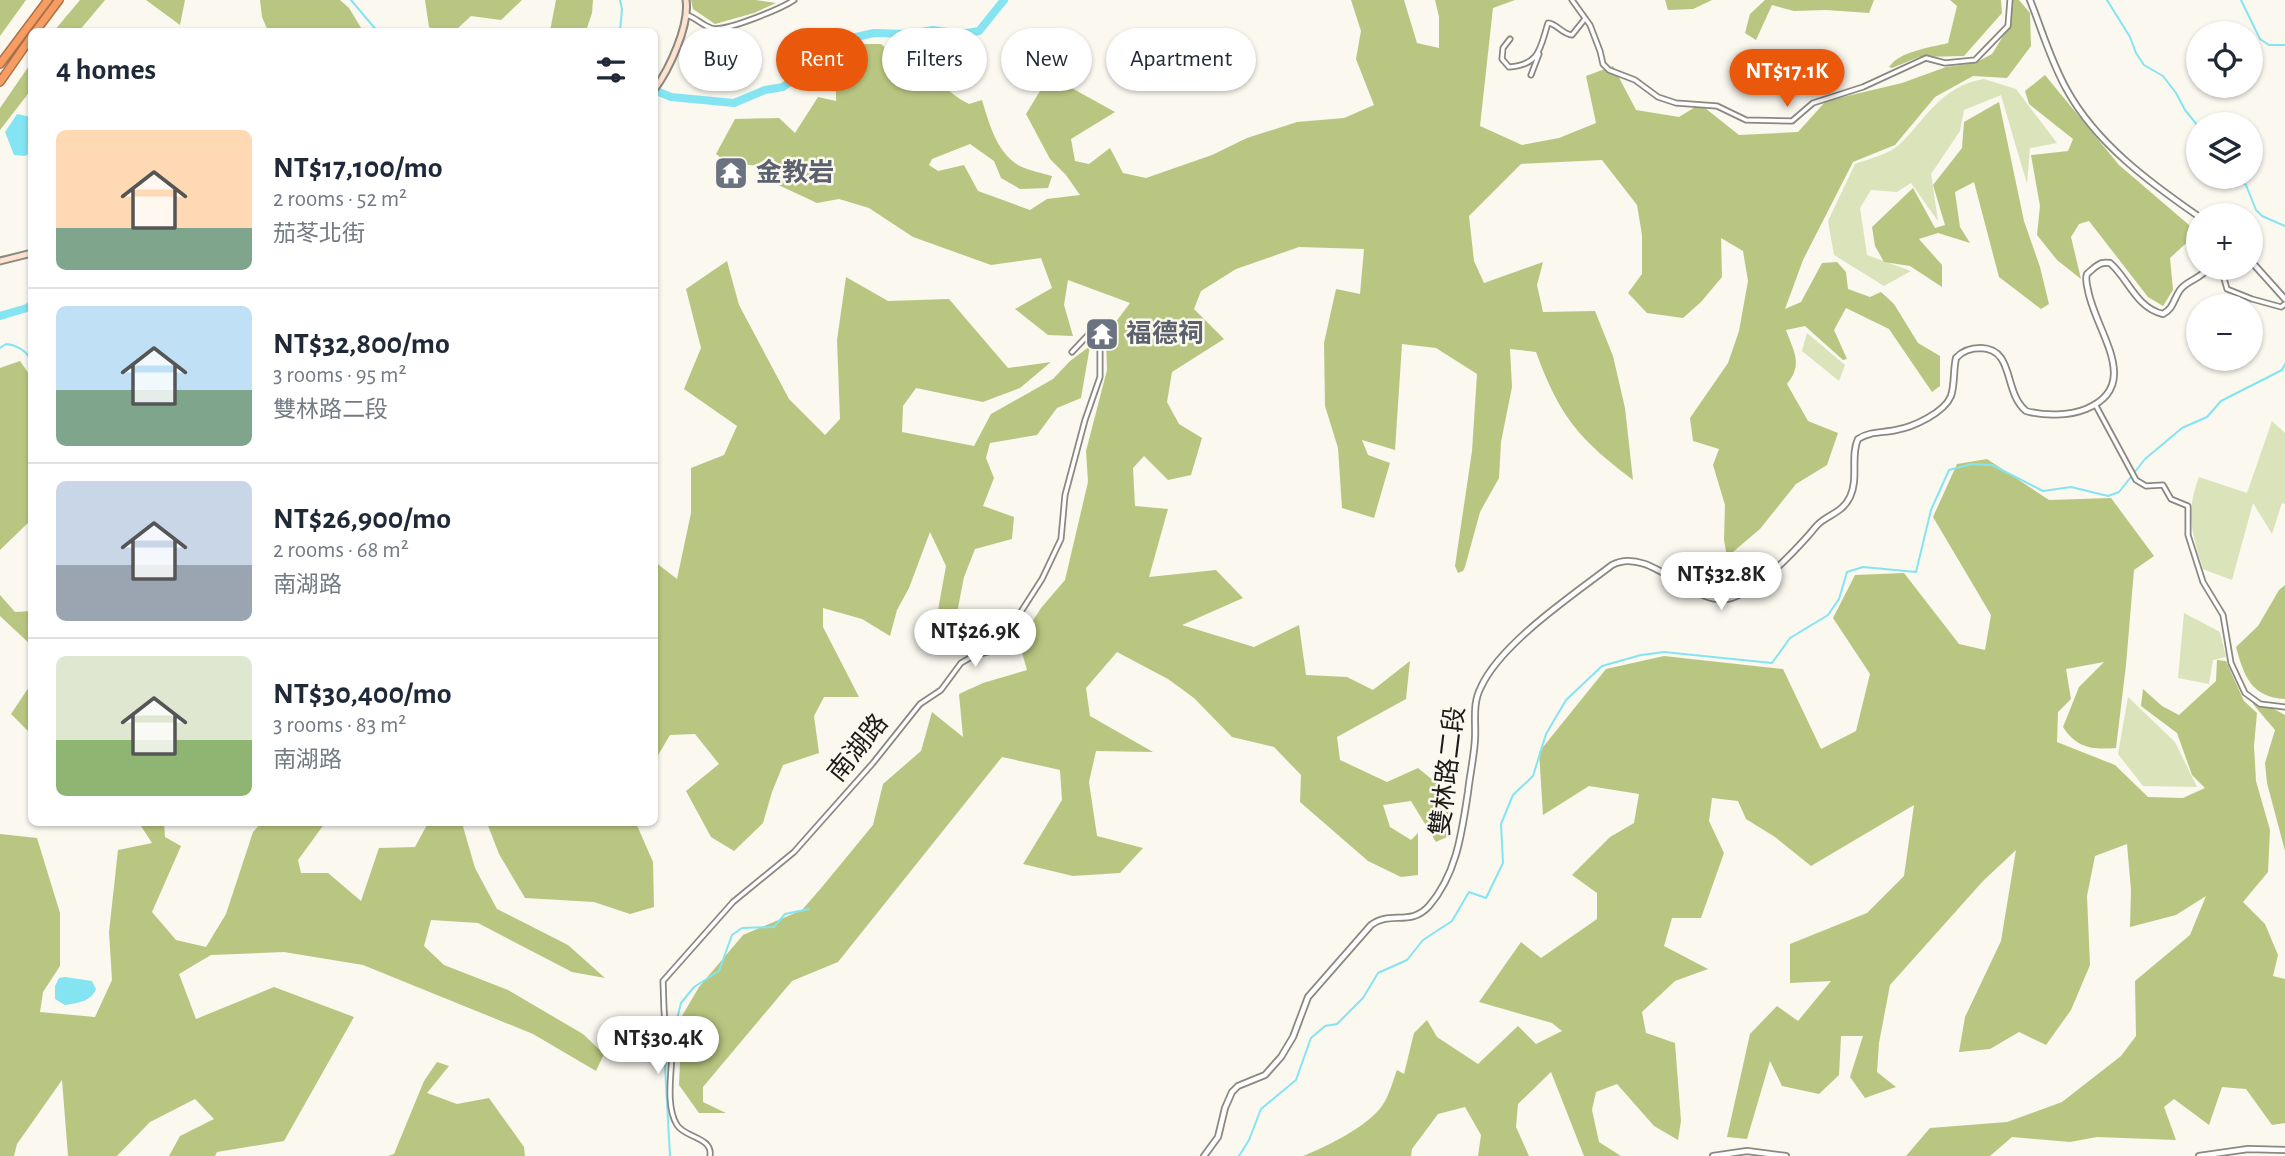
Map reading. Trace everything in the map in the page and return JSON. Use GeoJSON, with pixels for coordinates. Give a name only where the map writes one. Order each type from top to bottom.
{"type":"FeatureCollection","features":[{"type":"Feature","properties":{"kind":"highway"},"geometry":{"type":"LineString","coordinates":[[0,64],[48,0]]}},
{"type":"Feature","properties":{"kind":"highway"},"geometry":{"type":"LineString","coordinates":[[38,28],[60,0]]}},
{"type":"Feature","properties":{"kind":"highway"},"geometry":{"type":"LineString","coordinates":[[0,82],[28,42]]}},
{"type":"Feature","properties":{"kind":"main road"},"geometry":{"type":"LineString","coordinates":[[658,84],[668,66],[687,15],[686,0]]}},
{"type":"Feature","properties":{"kind":"main road"},"geometry":{"type":"LineString","coordinates":[[0,261],[28,254]]}},
{"type":"Feature","properties":{"kind":"street"},"geometry":{"type":"LineString","coordinates":[[687,15],[710,28],[722,29],[782,8],[794,0]]}},
{"type":"Feature","properties":{"kind":"street"},"geometry":{"type":"LineString","coordinates":[[1574,1],[1584,20],[1590,25],[1603,64],[1609,70],[1635,80],[1658,97],[1676,103],[1717,106],[1746,120],[1792,121],[1813,103],[1863,87],[1926,58],[1945,63],[1975,60],[2008,26],[2010,0]]}},
{"type":"Feature","properties":{"kind":"street"},"geometry":{"type":"LineString","coordinates":[[2030,0],[2062,81],[2084,116],[2103,138],[2153,185],[2186,208]]}},
{"type":"Feature","properties":{"kind":"street"},"geometry":{"type":"LineString","coordinates":[[1531,75],[1548,23],[1572,35],[1584,20]]}},
{"type":"Feature","properties":{"kind":"street"},"geometry":{"type":"LineString","coordinates":[[1510,39],[1501,52],[1506,65],[1521,65],[1539,52]]}},
{"type":"Feature","properties":{"kind":"street"},"geometry":{"type":"LineString","coordinates":[[2195,280],[2180,290],[2170,310],[2162,314],[2137,297],[2110,263],[2100,264],[2088,273],[2086,278],[2090,301],[2110,348],[2113,371],[2112,389],[2095,404],[2118,442],[2136,480],[2147,486],[2163,485],[2171,499],[2188,506],[2188,535],[2203,582],[2223,615],[2231,663],[2245,693],[2260,704],[2285,707]]}},
{"type":"Feature","properties":{"kind":"street"},"geometry":{"type":"LineString","coordinates":[[2224,280],[2227,289],[2281,307],[2285,301],[2263,275]]}},
{"type":"Feature","properties":{"kind":"street","name":"南湖路"},"geometry":{"type":"LineString","coordinates":[[710,1156],[708,1145],[682,1130],[673,1116],[670,1077],[673,1047],[667,1039],[663,981],[733,902],[794,852],[873,763],[912,711],[941,690],[961,663],[999,646],[1042,579],[1062,536],[1065,495],[1085,420],[1100,377],[1101,351],[1098,336],[1093,332],[1089,334],[1072,352]]}},
{"type":"Feature","properties":{"kind":"street","name":"雙林路二段"},"geometry":{"type":"LineString","coordinates":[[1204,1156],[1218,1137],[1232,1092],[1242,1084],[1265,1074],[1281,1057],[1293,1037],[1308,997],[1368,928],[1374,922],[1385,918],[1407,919],[1418,915],[1441,888],[1461,838],[1475,741],[1477,697],[1483,682],[1515,641],[1622,560],[1634,561],[1712,598],[1728,599],[1743,593],[1783,561],[1820,523],[1842,509],[1853,488],[1858,439],[1865,435],[1902,429],[1940,410],[1948,403],[1952,394],[1956,358],[1967,350],[1989,348],[1999,353],[2010,377],[2014,396],[2026,411],[2065,414],[2095,404]]}},
{"type":"Feature","properties":{"kind":"street"},"geometry":{"type":"LineString","coordinates":[[2199,1156],[2249,1149],[2285,1150]]}},
{"type":"Feature","properties":{"kind":"street"},"geometry":{"type":"LineString","coordinates":[[1713,1156],[1747,1151],[1786,1156]]}},
{"type":"Feature","properties":{"kind":"green space"},"geometry":{"type":"Polygon","coordinates":[[[0,0],[26,0],[0,36],[0,0]]]}},
{"type":"Feature","properties":{"kind":"green space"},"geometry":{"type":"Polygon","coordinates":[[[80,0],[105,0],[82,28],[57,28],[80,0]]]}},
{"type":"Feature","properties":{"kind":"green space"},"geometry":{"type":"Polygon","coordinates":[[[146,0],[185,0],[180,25],[146,0]]]}},
{"type":"Feature","properties":{"kind":"green space"},"geometry":{"type":"Polygon","coordinates":[[[260,0],[340,0],[349,8],[361,28],[267,28],[260,0]]]}},
{"type":"Feature","properties":{"kind":"green space"},"geometry":{"type":"Polygon","coordinates":[[[425,0],[522,0],[501,20],[471,16],[458,28],[429,27],[425,0]]]}},
{"type":"Feature","properties":{"kind":"green space"},"geometry":{"type":"Polygon","coordinates":[[[556,0],[593,0],[587,28],[551,28],[556,0]]]}},
{"type":"Feature","properties":{"kind":"green space"},"geometry":{"type":"Polygon","coordinates":[[[691,0],[756,0],[776,3],[754,13],[715,24],[693,9],[691,0]]]}},
{"type":"Feature","properties":{"kind":"green space"},"geometry":{"type":"Polygon","coordinates":[[[1351,0],[1404,0],[1417,43],[1439,48],[1439,17],[1435,0],[1515,0],[1493,8],[1480,126],[1522,145],[1559,138],[1596,123],[1586,76],[1613,66],[1636,110],[1679,117],[1700,104],[1739,135],[1798,132],[1826,101],[1902,83],[1946,67],[1975,63],[1992,54],[2010,25],[2013,0],[2019,0],[2030,13],[2031,46],[2007,78],[1973,76],[1935,97],[1895,145],[1853,162],[1803,260],[1785,309],[1801,302],[1822,263],[1837,262],[1846,272],[1848,289],[1870,297],[1881,292],[1894,304],[1918,343],[1940,356],[1940,386],[1932,392],[1889,329],[1846,308],[1834,330],[1847,359],[1843,360],[1805,326],[1786,330],[1796,358],[1795,370],[1787,384],[1808,421],[1838,433],[1827,465],[1796,484],[1760,529],[1727,557],[1724,540],[1725,505],[1713,465],[1719,449],[1693,441],[1690,418],[1728,363],[1739,331],[1748,281],[1743,251],[1721,238],[1722,277],[1683,318],[1647,313],[1628,293],[1642,274],[1642,235],[1637,205],[1602,160],[1521,164],[1469,216],[1474,261],[1484,283],[1543,262],[1537,285],[1543,312],[1595,311],[1613,356],[1625,408],[1633,480],[1598,451],[1573,425],[1554,394],[1536,352],[1510,349],[1512,387],[1501,442],[1499,478],[1480,512],[1465,567],[1458,573],[1455,566],[1472,451],[1477,374],[1436,348],[1402,344],[1395,450],[1362,440],[1368,455],[1390,463],[1374,518],[1342,508],[1338,448],[1325,406],[1324,343],[1336,289],[1360,294],[1364,249],[1299,247],[1236,269],[1201,291],[1194,309],[1224,339],[1172,372],[1167,402],[1179,424],[1202,438],[1191,475],[1168,480],[1144,456],[1133,468],[1135,506],[1168,509],[1149,577],[1216,570],[1243,598],[1182,625],[1254,647],[1299,625],[1306,675],[1347,677],[1373,690],[1410,661],[1406,699],[1337,737],[1340,760],[1387,782],[1418,768],[1450,794],[1449,836],[1436,842],[1411,801],[1383,805],[1390,827],[1411,840],[1418,833],[1418,875],[1401,877],[1368,861],[1300,802],[1301,775],[1274,747],[1232,737],[1194,698],[1168,679],[1117,652],[1086,688],[1090,716],[1153,752],[1096,751],[1089,782],[1097,836],[1143,848],[1120,873],[1073,876],[1023,864],[1062,800],[1060,770],[1002,757],[838,962],[792,981],[703,1087],[703,1102],[726,1113],[699,1113],[679,1085],[682,1016],[699,987],[743,935],[802,910],[822,887],[873,825],[883,784],[921,751],[932,712],[963,737],[959,694],[983,683],[1027,670],[1019,642],[1041,608],[1065,580],[1088,482],[1086,451],[1107,370],[1106,335],[1130,303],[1068,280],[1064,305],[1073,336],[1048,335],[1015,309],[1052,288],[1041,258],[991,265],[913,237],[869,208],[839,199],[817,203],[774,183],[769,166],[729,164],[716,154],[735,119],[779,118],[795,133],[818,97],[836,101],[836,91],[868,91],[868,44],[881,44],[882,91],[949,91],[969,104],[982,100],[995,137],[1005,154],[1024,168],[1052,176],[1048,188],[1020,189],[1001,178],[994,161],[970,144],[932,159],[929,165],[938,171],[964,165],[978,191],[1030,210],[1047,199],[1080,195],[1050,159],[1026,114],[1040,91],[1077,91],[1115,112],[1071,139],[1075,161],[1089,164],[1110,148],[1123,173],[1146,178],[1212,155],[1247,138],[1297,122],[1344,118],[1374,105],[1356,59],[1361,31],[1351,0]]]}},
{"type":"Feature","properties":{"kind":"green space"},"geometry":{"type":"Polygon","coordinates":[[[1665,0],[1712,0],[1693,9],[1668,10],[1665,0]]]}},
{"type":"Feature","properties":{"kind":"green space"},"geometry":{"type":"Polygon","coordinates":[[[1765,0],[1874,0],[1869,13],[1794,11],[1772,5],[1756,40],[1745,33],[1750,14],[1765,0]]]}},
{"type":"Feature","properties":{"kind":"green space"},"geometry":{"type":"Polygon","coordinates":[[[1950,0],[2001,0],[2002,13],[1964,56],[1919,57],[1889,67],[1907,54],[1948,43],[1957,6],[1950,0]]]}},
{"type":"Feature","properties":{"kind":"green space"},"geometry":{"type":"Polygon","coordinates":[[[28,67],[28,94],[0,130],[0,108],[28,67]]]}},
{"type":"Feature","properties":{"kind":"green space"},"geometry":{"type":"Polygon","coordinates":[[[2045,75],[2119,165],[2186,222],[2186,243],[2170,258],[2173,290],[2163,306],[2148,297],[2089,221],[2079,224],[2071,237],[2081,279],[2057,260],[2037,235],[2040,206],[2031,155],[2068,151],[2073,139],[2029,104],[2025,91],[2045,75]]]}},
{"type":"Feature","properties":{"kind":"green space"},"geometry":{"type":"Polygon","coordinates":[[[1984,79],[2016,89],[2057,143],[2030,148],[2027,184],[2001,95],[1964,110],[1960,131],[1931,174],[1938,221],[1911,183],[1897,192],[1871,190],[1860,208],[1867,255],[1911,271],[1884,286],[1834,255],[1828,221],[1855,164],[1896,148],[1946,96],[1957,88],[1984,79]]]}},
{"type":"Feature","properties":{"kind":"green space"},"geometry":{"type":"Polygon","coordinates":[[[1999,102],[2024,221],[2049,304],[2041,309],[1999,277],[1974,182],[1955,192],[1960,227],[1970,243],[1938,233],[1919,239],[1942,265],[1942,287],[1910,266],[1884,262],[1875,246],[1872,227],[1913,188],[1935,228],[1945,225],[1933,185],[1962,148],[1964,122],[1999,102]]]}},
{"type":"Feature","properties":{"kind":"green space"},"geometry":{"type":"Polygon","coordinates":[[[727,261],[739,305],[789,399],[825,435],[840,419],[837,340],[846,277],[888,301],[949,299],[1008,368],[1051,362],[1020,388],[983,402],[916,388],[903,406],[902,432],[974,446],[991,414],[1053,379],[1070,361],[1090,346],[1081,398],[1057,408],[1037,435],[990,443],[986,458],[994,478],[983,506],[1014,517],[1012,539],[975,549],[964,577],[957,613],[938,610],[946,566],[930,532],[909,588],[897,610],[890,636],[862,619],[823,608],[823,627],[859,697],[824,697],[814,716],[819,753],[783,765],[763,823],[734,851],[711,837],[686,791],[719,764],[695,734],[670,735],[658,755],[658,564],[677,579],[691,513],[691,468],[724,455],[737,426],[684,389],[701,348],[686,289],[727,261]]]}},
{"type":"Feature","properties":{"kind":"green space"},"geometry":{"type":"Polygon","coordinates":[[[1807,333],[1845,365],[1839,381],[1802,351],[1807,333]]]}},
{"type":"Feature","properties":{"kind":"green space"},"geometry":{"type":"Polygon","coordinates":[[[20,361],[28,373],[28,523],[0,550],[0,368],[20,361]]]}},
{"type":"Feature","properties":{"kind":"green space"},"geometry":{"type":"Polygon","coordinates":[[[2272,421],[2285,433],[2285,504],[2282,503],[2272,534],[2253,503],[2232,580],[2203,569],[2192,523],[2195,490],[2199,477],[2247,493],[2272,421]]]}},
{"type":"Feature","properties":{"kind":"green space"},"geometry":{"type":"Polygon","coordinates":[[[1987,459],[2049,500],[2111,498],[2154,556],[2134,570],[2116,748],[2086,746],[2074,739],[2063,727],[2079,687],[2104,662],[2066,669],[2071,699],[2058,712],[2057,742],[2115,765],[2148,797],[2183,798],[2205,788],[2192,775],[2177,733],[2141,706],[2143,689],[2162,706],[2179,715],[2216,681],[2217,660],[2226,661],[2244,701],[2257,713],[2254,746],[2256,781],[2270,830],[2268,872],[2243,902],[2265,924],[2278,955],[2273,976],[2285,979],[2285,1123],[2272,1125],[2246,1089],[2222,1087],[2209,1125],[2174,1099],[2164,1107],[2176,1140],[2097,1137],[2070,1142],[2012,1137],[1990,1156],[1906,1156],[1930,1128],[2007,1122],[2062,1102],[2121,1056],[2136,1036],[2135,981],[2190,935],[2206,896],[2176,915],[2130,927],[2131,890],[2127,844],[2095,856],[2087,896],[2090,965],[2071,1010],[2046,1045],[2019,1032],[1990,1049],[1959,1052],[1965,1017],[2001,941],[2016,850],[1983,881],[1890,985],[1879,1043],[1877,1072],[1896,1087],[1865,1098],[1850,1077],[1863,1036],[1841,1036],[1839,1075],[1819,1094],[1782,1086],[1770,1061],[1747,1139],[1727,1137],[1750,1034],[1777,1006],[1798,1021],[1831,981],[1790,983],[1790,944],[1867,913],[1904,876],[1914,805],[1811,866],[1775,837],[1746,819],[1738,801],[1712,798],[1709,821],[1724,853],[1701,918],[1672,918],[1664,946],[1708,969],[1675,981],[1642,1012],[1646,1033],[1675,1043],[1681,1121],[1678,1140],[1654,1126],[1617,1084],[1596,1092],[1592,1110],[1599,1142],[1621,1156],[1584,1156],[1551,1072],[1518,1104],[1516,1127],[1529,1156],[1478,1156],[1481,1135],[1465,1107],[1438,1114],[1412,1149],[1411,1156],[1303,1156],[1346,1135],[1376,1114],[1387,1098],[1397,1070],[1404,1074],[1414,1033],[1427,1020],[1437,1037],[1478,1064],[1518,1026],[1536,1044],[1562,1031],[1552,1023],[1479,1002],[1521,942],[1541,958],[1597,919],[1597,893],[1572,875],[1610,837],[1634,823],[1639,794],[1589,786],[1543,815],[1539,752],[1606,669],[1664,656],[1783,669],[1821,749],[1856,731],[1870,674],[1833,618],[1855,575],[1904,573],[1959,644],[1985,650],[1991,615],[1933,517],[1957,464],[1987,459]]]}},
{"type":"Feature","properties":{"kind":"green space"},"geometry":{"type":"Polygon","coordinates":[[[2285,585],[2285,699],[2264,694],[2251,683],[2242,667],[2236,647],[2258,626],[2279,590],[2285,585]]]}},
{"type":"Feature","properties":{"kind":"green space"},"geometry":{"type":"Polygon","coordinates":[[[0,595],[15,612],[28,611],[28,642],[0,616],[0,595]]]}},
{"type":"Feature","properties":{"kind":"green space"},"geometry":{"type":"Polygon","coordinates":[[[2184,613],[2220,632],[2226,657],[2213,660],[2209,684],[2178,678],[2184,613]]]}},
{"type":"Feature","properties":{"kind":"green space"},"geometry":{"type":"Polygon","coordinates":[[[28,688],[28,731],[11,714],[28,688]]]}},
{"type":"Feature","properties":{"kind":"green space"},"geometry":{"type":"Polygon","coordinates":[[[2128,697],[2175,742],[2197,787],[2143,786],[2118,754],[2128,697]]]}},
{"type":"Feature","properties":{"kind":"green space"},"geometry":{"type":"Polygon","coordinates":[[[2252,697],[2285,715],[2285,851],[2267,783],[2265,763],[2275,730],[2253,704],[2252,697]]]}},
{"type":"Feature","properties":{"kind":"green space"},"geometry":{"type":"Polygon","coordinates":[[[141,826],[164,826],[165,837],[181,846],[152,912],[176,940],[206,947],[226,914],[253,832],[258,826],[323,826],[298,860],[301,873],[328,873],[361,901],[379,848],[415,847],[426,826],[463,826],[475,868],[497,909],[568,945],[605,978],[572,972],[478,923],[431,920],[424,946],[444,965],[508,990],[583,1034],[604,1054],[596,1071],[533,1034],[363,965],[284,952],[211,955],[179,974],[196,1019],[274,987],[354,1017],[284,1141],[217,1152],[215,1156],[169,1156],[180,1136],[214,1119],[195,1099],[150,1122],[117,1156],[68,1156],[62,1080],[17,1144],[14,1156],[0,1156],[0,834],[37,838],[60,913],[60,966],[43,992],[40,1012],[95,1017],[112,980],[109,932],[118,850],[152,843],[141,826]]]}},
{"type":"Feature","properties":{"kind":"green space"},"geometry":{"type":"Polygon","coordinates":[[[488,826],[637,826],[653,862],[654,907],[630,914],[594,902],[525,898],[499,854],[488,826]]]}},
{"type":"Feature","properties":{"kind":"green space"},"geometry":{"type":"Polygon","coordinates":[[[437,1062],[449,1066],[427,1093],[457,1104],[489,1098],[524,1147],[525,1156],[388,1156],[394,1154],[424,1081],[437,1062]]]}},
{"type":"Feature","properties":{"kind":"water"},"geometry":{"type":"Polygon","coordinates":[[[17,114],[28,116],[28,154],[14,155],[5,132],[17,114]]]}},
{"type":"Feature","properties":{"kind":"water"},"geometry":{"type":"Polygon","coordinates":[[[59,978],[92,981],[96,989],[87,999],[65,1005],[55,999],[55,986],[59,978]]]}},
{"type":"Feature","properties":{"kind":"waterway"},"geometry":{"type":"LineString","coordinates":[[351,0],[375,28]]}},
{"type":"Feature","properties":{"kind":"waterway"},"geometry":{"type":"LineString","coordinates":[[620,0],[620,28]]}},
{"type":"Feature","properties":{"kind":"waterway"},"geometry":{"type":"LineString","coordinates":[[658,92],[671,97],[734,103],[765,90],[783,87],[847,39],[874,33],[909,34],[933,30],[961,34],[979,31],[1004,0]]}},
{"type":"Feature","properties":{"kind":"waterway"},"geometry":{"type":"LineString","coordinates":[[2107,0],[2144,65],[2163,76],[2187,112]]}},
{"type":"Feature","properties":{"kind":"waterway"},"geometry":{"type":"LineString","coordinates":[[2241,0],[2260,39],[2269,45],[2285,45]]}},
{"type":"Feature","properties":{"kind":"waterway"},"geometry":{"type":"LineString","coordinates":[[2248,189],[2256,210],[2262,216],[2285,226]]}},
{"type":"Feature","properties":{"kind":"waterway"},"geometry":{"type":"LineString","coordinates":[[0,316],[28,307]]}},
{"type":"Feature","properties":{"kind":"waterway"},"geometry":{"type":"LineString","coordinates":[[0,348],[6,344],[14,346],[28,356]]}},
{"type":"Feature","properties":{"kind":"waterway"},"geometry":{"type":"LineString","coordinates":[[1239,1156],[1249,1140],[1261,1109],[1296,1080],[1311,1038],[1325,1026],[1337,1024],[1363,998],[1378,973],[1407,960],[1423,940],[1452,921],[1469,892],[1486,898],[1503,863],[1501,824],[1513,795],[1533,776],[1546,734],[1566,700],[1602,666],[1641,655],[1664,652],[1772,663],[1790,638],[1828,615],[1839,599],[1847,572],[1863,567],[1916,572],[1931,510],[1949,470],[1972,464],[1992,465],[2043,491],[2071,487],[2108,496],[2119,492],[2145,459],[2182,428],[2207,417],[2221,401],[2282,370],[2285,364]]}},
{"type":"Feature","properties":{"kind":"waterway"},"geometry":{"type":"LineString","coordinates":[[672,1039],[681,1003],[694,987],[719,971],[732,935],[742,928],[774,927],[785,914],[809,909]]}},
{"type":"Feature","properties":{"kind":"waterway"},"geometry":{"type":"LineString","coordinates":[[670,1048],[665,1066],[670,1156]]}},
{"type":"Feature","properties":{"kind":"place","name":"金教岩"},"geometry":{"type":"Point","coordinates":[731,173]}},
{"type":"Feature","properties":{"kind":"place","name":"福德祠"},"geometry":{"type":"Point","coordinates":[1102,334]}}]}
